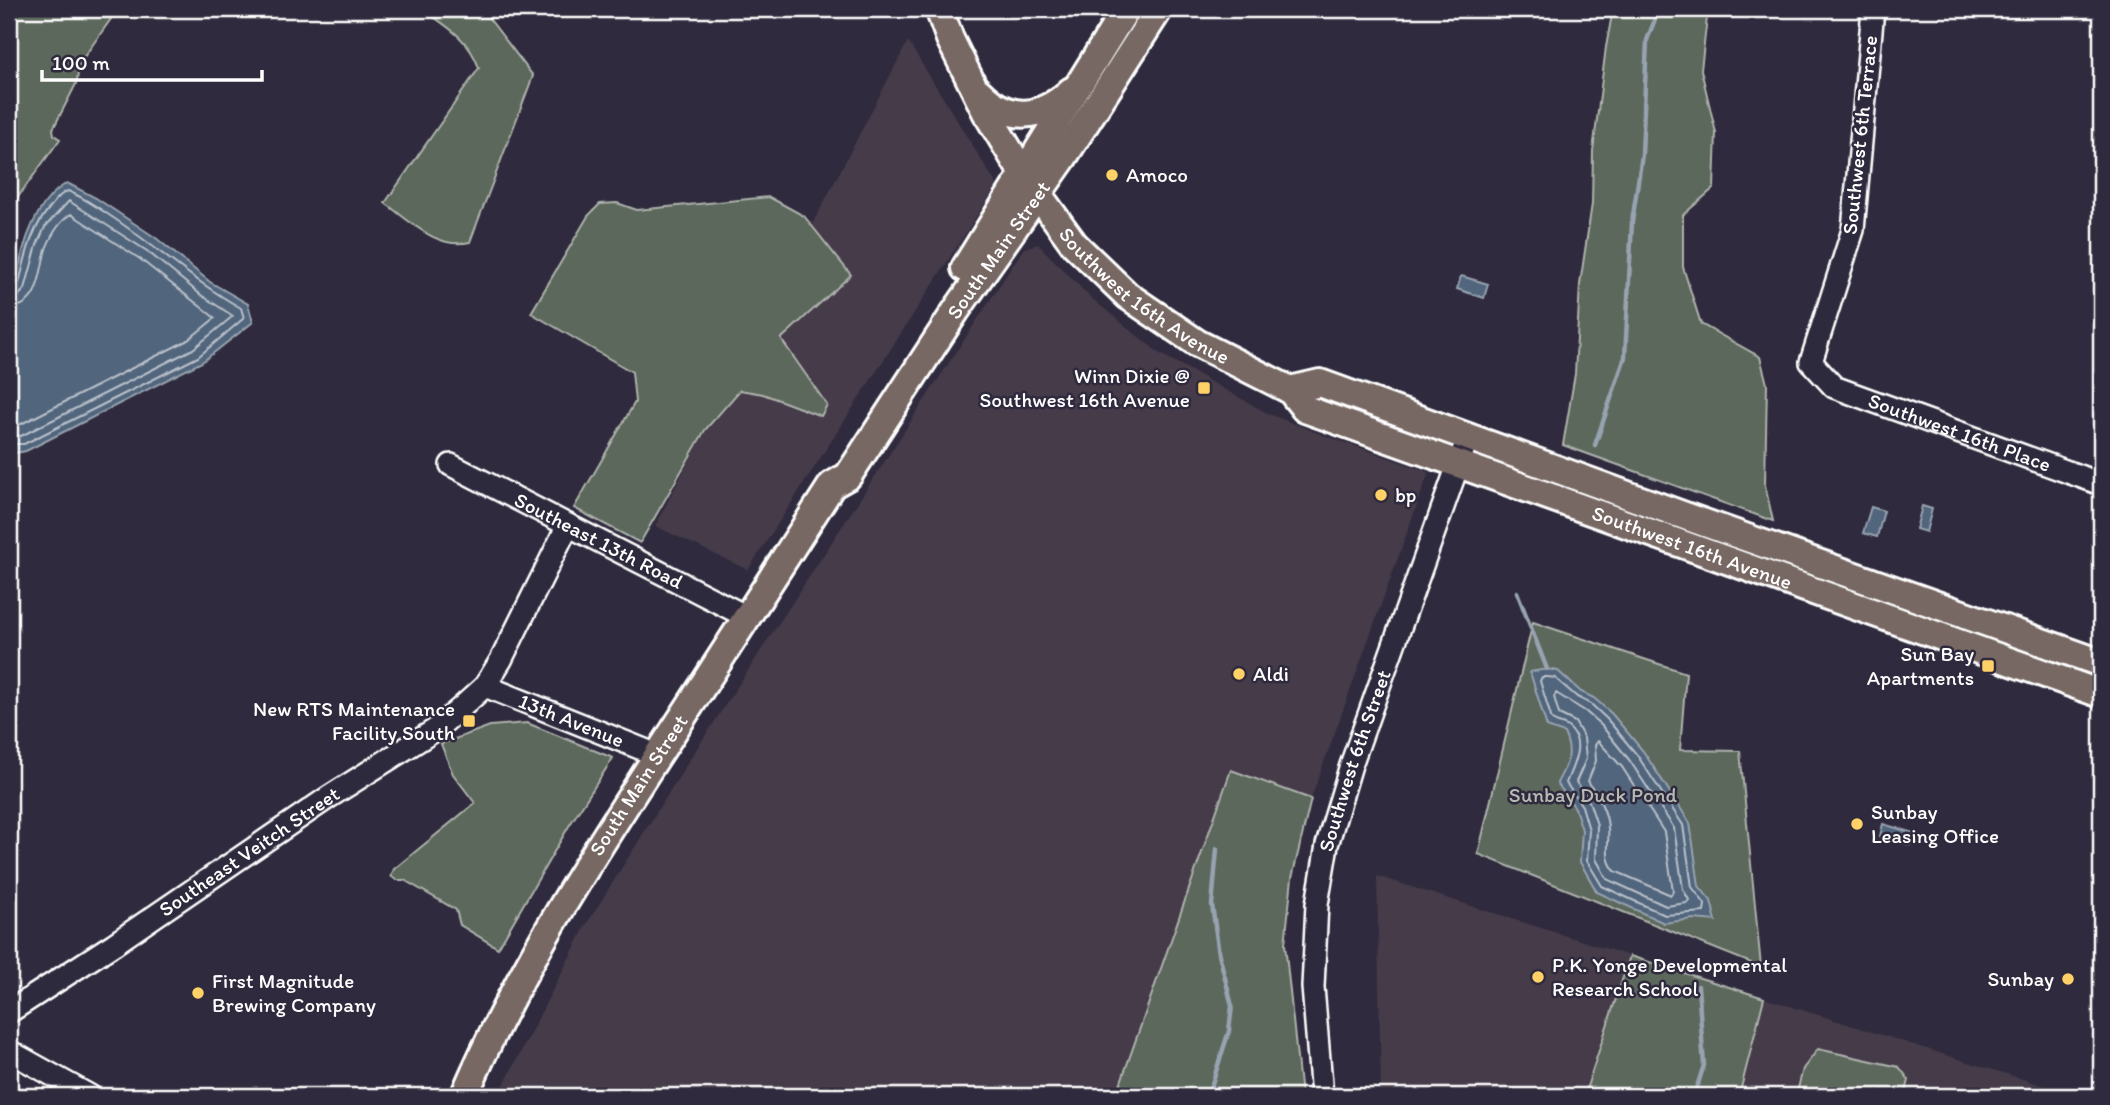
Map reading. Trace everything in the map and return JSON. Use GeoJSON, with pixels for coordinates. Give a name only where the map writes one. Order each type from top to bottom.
{"type":"FeatureCollection","features":[{"type":"Feature","properties":{"kind":"main road","name":"Southwest 16th Avenue"},"geometry":{"type":"LineString","coordinates":[[939,9],[973,86],[1031,185],[1074,244],[1128,296],[1197,343],[1290,390],[1304,408],[2101,694]]}},
{"type":"Feature","properties":{"kind":"main road","name":"South Main Street"},"geometry":{"type":"LineString","coordinates":[[1031,185],[1080,83],[1126,9]]}},
{"type":"Feature","properties":{"kind":"main road","name":"South Main Street"},"geometry":{"type":"LineString","coordinates":[[464,1096],[504,1007],[548,927],[832,485],[834,469],[1031,185],[1159,9]]}},
{"type":"Feature","properties":{"kind":"main road"},"geometry":{"type":"LineString","coordinates":[[973,86],[996,106],[1020,114],[1047,109],[1080,83]]}},
{"type":"Feature","properties":{"kind":"main road","name":"Southwest 16th Avenue"},"geometry":{"type":"LineString","coordinates":[[1290,390],[1320,383],[2101,663]]}},
{"type":"Feature","properties":{"kind":"street","name":"Southwest 6th Terrace"},"geometry":{"type":"LineString","coordinates":[[1823,377],[1811,362],[1853,230],[1873,9]]}},
{"type":"Feature","properties":{"kind":"street","name":"Southwest 16th Place"},"geometry":{"type":"LineString","coordinates":[[1823,377],[1834,387],[2101,484]]}},
{"type":"Feature","properties":{"kind":"street","name":"Southwest 6th Street"},"geometry":{"type":"LineString","coordinates":[[1322,1096],[1313,987],[1317,904],[1327,845],[1351,765],[1468,437]]}},
{"type":"Feature","properties":{"kind":"street","name":"Southeast 13th Road"},"geometry":{"type":"LineString","coordinates":[[451,466],[747,617]]}},
{"type":"Feature","properties":{"kind":"street","name":"Southeast Veitch Street"},"geometry":{"type":"LineString","coordinates":[[9,1012],[114,944],[329,797],[435,730],[485,686],[501,660],[568,526]]}},
{"type":"Feature","properties":{"kind":"street","name":"13th Avenue"},"geometry":{"type":"LineString","coordinates":[[485,686],[657,755]]}},
{"type":"Feature","properties":{"kind":"street"},"geometry":{"type":"LineString","coordinates":[[9,1051],[90,1096]]}},
{"type":"Feature","properties":{"kind":"shaded area"},"geometry":{"type":"Polygon","coordinates":[[[908,41],[997,185],[748,570],[655,526],[908,41]]]}},
{"type":"Feature","properties":{"kind":"shaded area"},"geometry":{"type":"Polygon","coordinates":[[[1038,244],[1090,297],[1159,353],[1269,414],[1429,472],[1311,799],[1231,771],[1116,1096],[498,1096],[586,925],[688,762],[1024,248],[1038,244]]]}},
{"type":"Feature","properties":{"kind":"shaded area","name":"P.K. Yonge Developmental Research School"},"geometry":{"type":"Polygon","coordinates":[[[1377,876],[1630,956],[2077,1096],[1381,1096],[1377,876]]]}},
{"type":"Feature","properties":{"kind":"green space"},"geometry":{"type":"Polygon","coordinates":[[[9,9],[118,9],[79,64],[77,82],[53,129],[54,135],[60,139],[13,204],[9,214],[9,9]]]}},
{"type":"Feature","properties":{"kind":"green space"},"geometry":{"type":"Polygon","coordinates":[[[422,9],[488,9],[488,17],[533,76],[470,242],[446,242],[435,238],[385,203],[479,68],[463,41],[422,9]]]}},
{"type":"Feature","properties":{"kind":"green space"},"geometry":{"type":"Polygon","coordinates":[[[1613,9],[1708,9],[1701,70],[1716,133],[1714,188],[1683,215],[1683,267],[1701,324],[1760,357],[1767,384],[1765,485],[1773,521],[1563,445],[1575,374],[1580,284],[1592,204],[1593,151],[1613,9]]]}},
{"type":"Feature","properties":{"kind":"green space"},"geometry":{"type":"Polygon","coordinates":[[[769,197],[804,216],[851,275],[781,339],[827,405],[821,416],[763,394],[740,390],[705,430],[640,543],[574,508],[635,402],[632,372],[531,313],[588,216],[600,204],[617,203],[637,210],[769,197]]]}},
{"type":"Feature","properties":{"kind":"green space","name":"Sunbay Duck Pond"},"geometry":{"type":"Polygon","coordinates":[[[1533,622],[1686,673],[1680,750],[1740,751],[1761,967],[1478,854],[1533,622]]]}},
{"type":"Feature","properties":{"kind":"green space"},"geometry":{"type":"Polygon","coordinates":[[[527,723],[613,758],[569,826],[498,948],[460,925],[456,910],[404,880],[396,880],[391,876],[394,869],[475,803],[453,774],[441,744],[490,726],[527,723]]]}},
{"type":"Feature","properties":{"kind":"green space"},"geometry":{"type":"Polygon","coordinates":[[[1231,770],[1311,799],[1292,878],[1285,944],[1301,1096],[1116,1096],[1231,770]]]}},
{"type":"Feature","properties":{"kind":"green space"},"geometry":{"type":"Polygon","coordinates":[[[1630,956],[1764,998],[1739,1096],[1584,1096],[1630,956]]]}},
{"type":"Feature","properties":{"kind":"green space"},"geometry":{"type":"Polygon","coordinates":[[[1818,1049],[1899,1067],[1909,1080],[1905,1096],[1796,1096],[1803,1069],[1818,1049]]]}},
{"type":"Feature","properties":{"kind":"water"},"geometry":{"type":"Polygon","coordinates":[[[67,183],[96,198],[156,238],[210,282],[248,304],[253,322],[202,362],[26,451],[16,453],[9,450],[9,383],[13,304],[19,265],[30,231],[45,202],[67,183]]]}},
{"type":"Feature","properties":{"kind":"water"},"geometry":{"type":"Polygon","coordinates":[[[1461,276],[1488,284],[1484,298],[1457,289],[1461,276]]]}},
{"type":"Feature","properties":{"kind":"water"},"geometry":{"type":"Polygon","coordinates":[[[1922,506],[1932,509],[1926,532],[1916,529],[1922,506]]]}},
{"type":"Feature","properties":{"kind":"water"},"geometry":{"type":"Polygon","coordinates":[[[1871,507],[1884,511],[1877,537],[1863,533],[1871,507]]]}},
{"type":"Feature","properties":{"kind":"water","name":"Sunbay Duck Pond"},"geometry":{"type":"Polygon","coordinates":[[[1547,669],[1558,671],[1581,692],[1594,698],[1612,714],[1643,751],[1690,823],[1699,886],[1711,901],[1716,921],[1693,919],[1664,923],[1597,892],[1580,862],[1582,830],[1575,808],[1557,783],[1568,759],[1569,747],[1564,733],[1547,727],[1530,672],[1547,669]]]}},
{"type":"Feature","properties":{"kind":"water"},"geometry":{"type":"Polygon","coordinates":[[[1883,824],[1913,833],[1910,845],[1880,836],[1883,824]]]}},
{"type":"Feature","properties":{"kind":"waterway"},"geometry":{"type":"LineString","coordinates":[[1595,445],[1625,357],[1632,222],[1642,155],[1647,40],[1659,9]]}},
{"type":"Feature","properties":{"kind":"waterway"},"geometry":{"type":"LineString","coordinates":[[1517,592],[1547,669]]}},
{"type":"Feature","properties":{"kind":"waterway"},"geometry":{"type":"LineString","coordinates":[[1208,1096],[1229,1031],[1232,1006],[1219,954],[1212,905],[1217,849]]}},
{"type":"Feature","properties":{"kind":"waterway"},"geometry":{"type":"LineString","coordinates":[[1694,1096],[1704,1065],[1698,986]]}},
{"type":"Feature","properties":{"kind":"place","name":"Amoco"},"geometry":{"type":"Point","coordinates":[1112,175]}},
{"type":"Feature","properties":{"kind":"place","name":"Winn Dixie @ Southwest 16th Avenue"},"geometry":{"type":"Point","coordinates":[1204,388]}},
{"type":"Feature","properties":{"kind":"place","name":"bp"},"geometry":{"type":"Point","coordinates":[1381,495]}},
{"type":"Feature","properties":{"kind":"place","name":"Sun Bay Apartments"},"geometry":{"type":"Point","coordinates":[1988,666]}},
{"type":"Feature","properties":{"kind":"place","name":"Aldi"},"geometry":{"type":"Point","coordinates":[1239,674]}},
{"type":"Feature","properties":{"kind":"place","name":"New RTS Maintenance Facility South"},"geometry":{"type":"Point","coordinates":[469,721]}},
{"type":"Feature","properties":{"kind":"place","name":"Sunbay Leasing Office"},"geometry":{"type":"Point","coordinates":[1857,824]}},
{"type":"Feature","properties":{"kind":"place","name":"P.K. Yonge Developmental Research School"},"geometry":{"type":"Point","coordinates":[1538,977]}},
{"type":"Feature","properties":{"kind":"place","name":"Sunbay"},"geometry":{"type":"Point","coordinates":[2068,979]}},
{"type":"Feature","properties":{"kind":"place","name":"First Magnitude Brewing Company"},"geometry":{"type":"Point","coordinates":[198,993]}}]}
